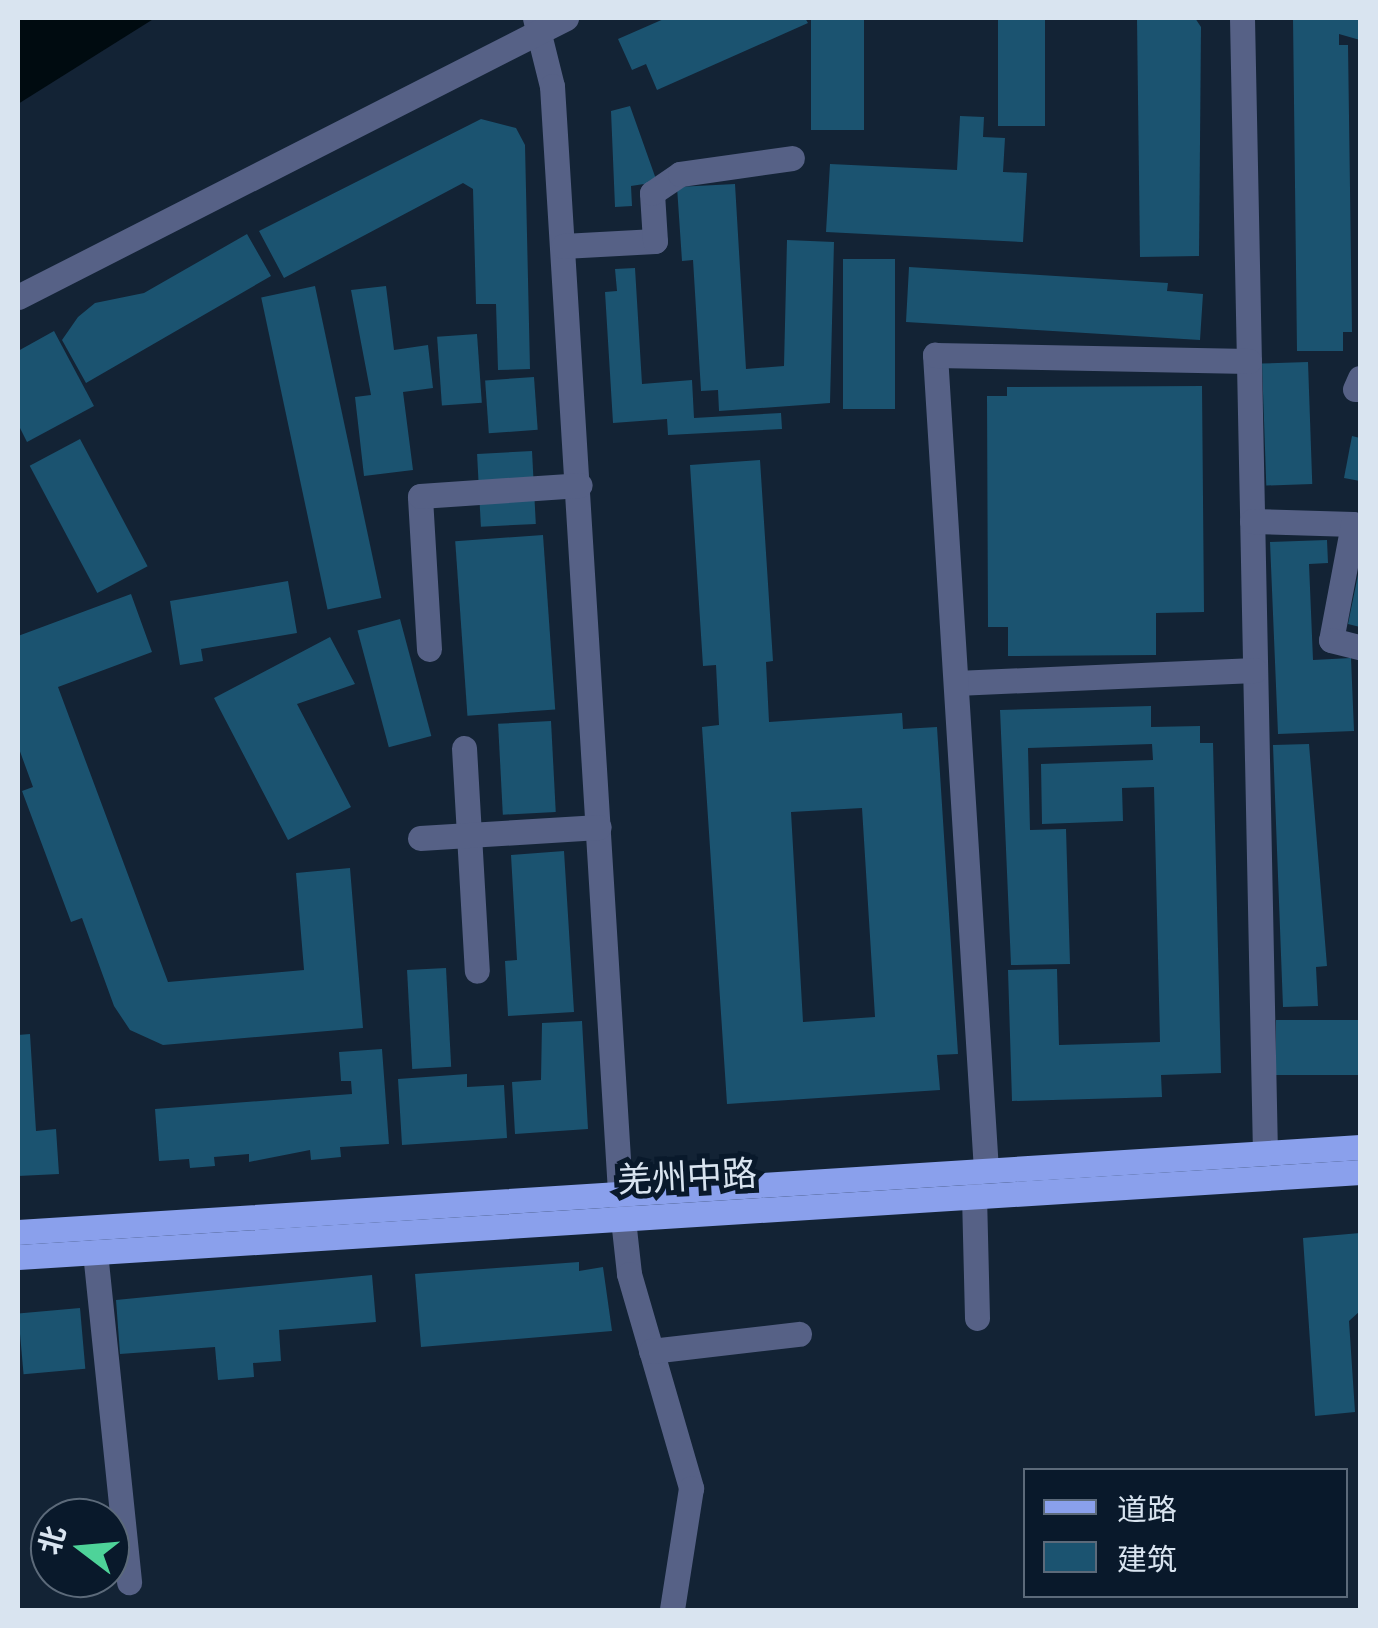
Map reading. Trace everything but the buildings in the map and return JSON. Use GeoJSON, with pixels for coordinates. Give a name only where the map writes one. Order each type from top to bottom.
{"type":"FeatureCollection","features":[{"type":"Feature","properties":{"kind":"main road","name":"羌州中路"},"geometry":{"type":"LineString","coordinates":[[18,1257],[986,1170],[1360,1147]]}},
{"type":"Feature","properties":{"kind":"main road","name":"羌州中路"},"geometry":{"type":"LineString","coordinates":[[18,1232],[621,1204],[974,1195],[1360,1172]]}},
{"type":"Feature","properties":{"kind":"street"},"geometry":{"type":"LineString","coordinates":[[18,297],[536,25],[566,18]]}},
{"type":"Feature","properties":{"kind":"street"},"geometry":{"type":"LineString","coordinates":[[1242,18],[1265,1153]]}},
{"type":"Feature","properties":{"kind":"street"},"geometry":{"type":"LineString","coordinates":[[536,25],[552,86],[580,485],[621,1204],[651,1351],[691,1488],[672,1610]]}},
{"type":"Feature","properties":{"kind":"street"},"geometry":{"type":"LineString","coordinates":[[563,246],[655,241],[652,193],[680,174],[792,158]]}},
{"type":"Feature","properties":{"kind":"street"},"geometry":{"type":"LineString","coordinates":[[986,1170],[935,354],[1249,362]]}},
{"type":"Feature","properties":{"kind":"street"},"geometry":{"type":"LineString","coordinates":[[430,649],[420,496],[580,485]]}},
{"type":"Feature","properties":{"kind":"street"},"geometry":{"type":"LineString","coordinates":[[1252,521],[1353,524],[1331,640],[1360,647]]}},
{"type":"Feature","properties":{"kind":"street"},"geometry":{"type":"LineString","coordinates":[[956,683],[1256,670]]}},
{"type":"Feature","properties":{"kind":"street"},"geometry":{"type":"LineString","coordinates":[[464,748],[477,971]]}},
{"type":"Feature","properties":{"kind":"street"},"geometry":{"type":"LineString","coordinates":[[420,838],[599,827]]}},
{"type":"Feature","properties":{"kind":"street"},"geometry":{"type":"LineString","coordinates":[[974,1195],[977,1318]]}},
{"type":"Feature","properties":{"kind":"street"},"geometry":{"type":"LineString","coordinates":[[95,1252],[120,1498]]}},
{"type":"Feature","properties":{"kind":"street"},"geometry":{"type":"LineString","coordinates":[[651,1351],[799,1334]]}},
{"type":"Feature","properties":{"kind":"shaded area"},"geometry":{"type":"Polygon","coordinates":[[[18,18],[155,18],[18,104],[18,18]]]}}]}
